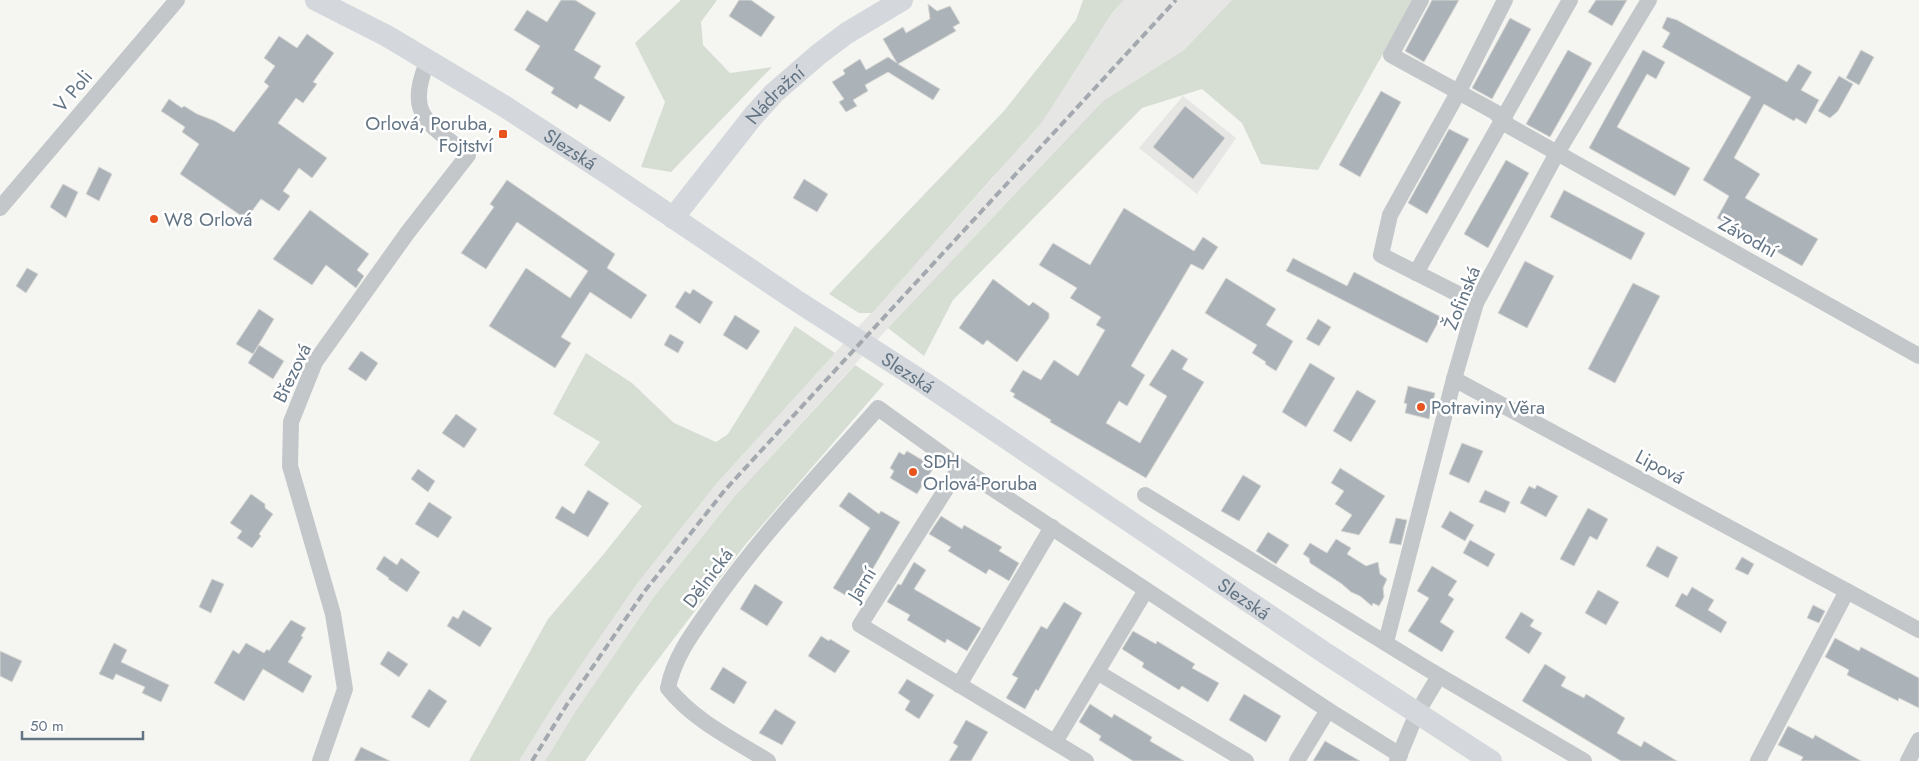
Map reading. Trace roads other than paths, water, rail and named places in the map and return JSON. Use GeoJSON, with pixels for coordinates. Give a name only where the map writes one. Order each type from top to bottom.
{"type":"FeatureCollection","features":[{"type":"Feature","properties":{"kind":"street","name":"V Poli"},"geometry":{"type":"LineString","coordinates":[[0,208],[177,0]]}},
{"type":"Feature","properties":{"kind":"street","name":"Slezská"},"geometry":{"type":"LineString","coordinates":[[316,0],[387,36],[504,106],[922,382],[1317,648],[1491,761]]}},
{"type":"Feature","properties":{"kind":"street","name":"Nádražní"},"geometry":{"type":"LineString","coordinates":[[673,218],[774,93],[819,54],[847,33],[902,0]]}},
{"type":"Feature","properties":{"kind":"street","name":"Závodní"},"geometry":{"type":"LineString","coordinates":[[1421,0],[1391,55],[1495,112],[1509,126],[1919,356]]}},
{"type":"Feature","properties":{"kind":"street"},"geometry":{"type":"LineString","coordinates":[[1476,304],[1381,255],[1390,215],[1459,91],[1505,0]]}},
{"type":"Feature","properties":{"kind":"street"},"geometry":{"type":"LineString","coordinates":[[1416,272],[1570,0]]}},
{"type":"Feature","properties":{"kind":"street","name":"Žofinská"},"geometry":{"type":"LineString","coordinates":[[1386,642],[1454,379],[1476,304],[1557,153],[1649,0]]}},
{"type":"Feature","properties":{"kind":"street","name":"Březová"},"geometry":{"type":"LineString","coordinates":[[320,761],[345,690],[333,614],[290,466],[291,422],[315,362],[408,232],[468,155],[431,125],[420,109],[418,91],[428,60]]}},
{"type":"Feature","properties":{"kind":"street","name":"Lipová"},"geometry":{"type":"LineString","coordinates":[[1454,379],[1919,630]]}},
{"type":"Feature","properties":{"kind":"street","name":"Dělnická"},"geometry":{"type":"LineString","coordinates":[[768,761],[712,726],[678,701],[668,688],[671,670],[688,639],[725,586],[768,533],[878,408],[960,467]]}},
{"type":"Feature","properties":{"kind":"street"},"geometry":{"type":"LineString","coordinates":[[960,467],[1398,758],[1417,713],[1439,676]]}},
{"type":"Feature","properties":{"kind":"street","name":"Jarní"},"geometry":{"type":"LineString","coordinates":[[960,467],[860,625],[1086,761]]}},
{"type":"Feature","properties":{"kind":"street","name":"Slezská"},"geometry":{"type":"LineString","coordinates":[[1145,495],[1439,676],[1584,761]]}},
{"type":"Feature","properties":{"kind":"street"},"geometry":{"type":"LineString","coordinates":[[959,685],[1052,527]]}},
{"type":"Feature","properties":{"kind":"street"},"geometry":{"type":"LineString","coordinates":[[1055,742],[1146,590]]}},
{"type":"Feature","properties":{"kind":"street"},"geometry":{"type":"LineString","coordinates":[[1758,761],[1847,591]]}},
{"type":"Feature","properties":{"kind":"street"},"geometry":{"type":"LineString","coordinates":[[1097,672],[1246,761]]}},
{"type":"Feature","properties":{"kind":"street"},"geometry":{"type":"LineString","coordinates":[[1297,761],[1328,710]]}},
{"type":"Feature","properties":{"kind":"street"},"geometry":{"type":"LineString","coordinates":[[1908,761],[1919,740]]}},
{"type":"Feature","properties":{"kind":"railway"},"geometry":{"type":"LineString","coordinates":[[532,761],[566,706],[644,592],[725,490],[1176,0]]}},
{"type":"Feature","properties":{"kind":"place","name":"Orlová, Poruba, Fojtství"},"geometry":{"type":"Point","coordinates":[503,134]}},
{"type":"Feature","properties":{"kind":"place","name":"W8 Orlová"},"geometry":{"type":"Point","coordinates":[154,219]}},
{"type":"Feature","properties":{"kind":"place","name":"Potraviny Věra"},"geometry":{"type":"Point","coordinates":[1421,407]}},
{"type":"Feature","properties":{"kind":"place","name":"SDH Orlová-Poruba"},"geometry":{"type":"Point","coordinates":[913,472]}}]}
